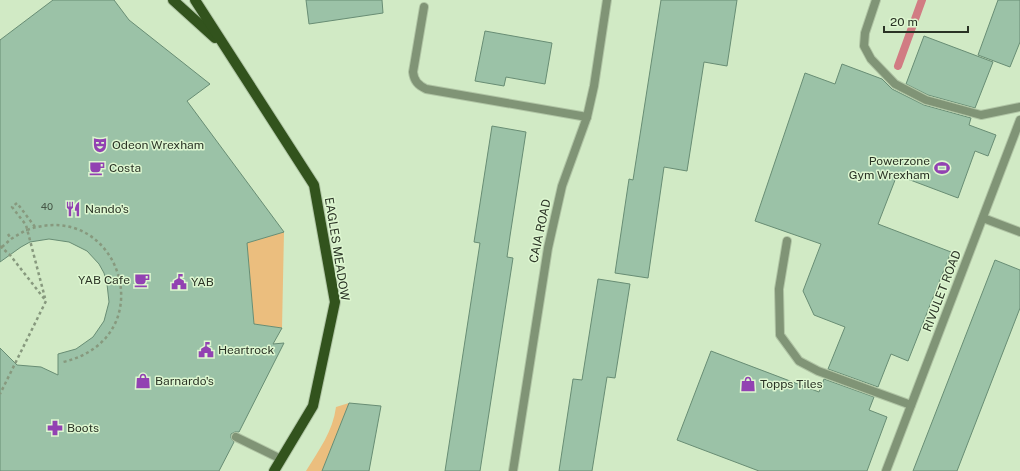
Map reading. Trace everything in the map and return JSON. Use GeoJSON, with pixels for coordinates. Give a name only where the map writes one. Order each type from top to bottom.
{"type":"FeatureCollection","features":[{"type":"Feature","properties":{"kind":"main road","name":"EAGLES MEADOW"},"geometry":{"type":"LineString","coordinates":[[173,0],[224,46]]}},
{"type":"Feature","properties":{"kind":"main road","name":"EAGLES MEADOW"},"geometry":{"type":"LineString","coordinates":[[195,0],[314,185],[335,302],[313,406],[274,471]]}},
{"type":"Feature","properties":{"kind":"street","name":"CAIA ROAD"},"geometry":{"type":"LineString","coordinates":[[513,471],[548,248],[562,186],[587,117],[594,86],[607,0]]}},
{"type":"Feature","properties":{"kind":"street"},"geometry":{"type":"LineString","coordinates":[[876,0],[865,33],[864,46],[871,59],[895,84],[926,100],[981,115],[1020,107]]}},
{"type":"Feature","properties":{"kind":"street"},"geometry":{"type":"LineString","coordinates":[[424,7],[413,72],[414,78],[421,86],[426,89],[587,117]]}},
{"type":"Feature","properties":{"kind":"street","name":"RIVULET ROAD"},"geometry":{"type":"LineString","coordinates":[[886,471],[1020,120]]}},
{"type":"Feature","properties":{"kind":"street"},"geometry":{"type":"LineString","coordinates":[[983,218],[1020,232]]}},
{"type":"Feature","properties":{"kind":"street"},"geometry":{"type":"LineString","coordinates":[[787,241],[779,289],[780,335],[799,361],[818,371],[911,405]]}},
{"type":"Feature","properties":{"kind":"street"},"geometry":{"type":"LineString","coordinates":[[236,437],[281,459]]}},
{"type":"Feature","properties":{"kind":"path"},"geometry":{"type":"LineString","coordinates":[[0,394],[46,301],[26,225],[12,207],[17,203],[35,227]]}},
{"type":"Feature","properties":{"kind":"path"},"geometry":{"type":"LineString","coordinates":[[46,301],[10,255],[1,248],[27,230],[35,227],[56,225],[73,228],[89,235],[107,251],[115,264],[121,285],[121,302],[115,324],[99,346],[86,354],[62,362]]}},
{"type":"Feature","properties":{"kind":"path"},"geometry":{"type":"LineString","coordinates":[[8,234],[12,239]]}},
{"type":"Feature","properties":{"kind":"shaded area"},"geometry":{"type":"Polygon","coordinates":[[[284,232],[282,328],[254,324],[247,243],[284,232]]]}},
{"type":"Feature","properties":{"kind":"shaded area"},"geometry":{"type":"Polygon","coordinates":[[[349,403],[322,471],[306,471],[329,432],[336,407],[349,403]]]}},
{"type":"Feature","properties":{"kind":"building"},"geometry":{"type":"Polygon","coordinates":[[[53,0],[114,0],[129,20],[210,84],[187,101],[284,232],[247,243],[254,324],[282,328],[273,344],[284,343],[239,432],[231,434],[231,438],[234,442],[219,471],[0,471],[0,348],[17,365],[41,367],[58,375],[58,354],[76,349],[93,337],[104,321],[109,302],[107,284],[104,273],[99,264],[87,251],[69,242],[49,239],[30,242],[0,262],[0,40],[53,0]]]}},
{"type":"Feature","properties":{"kind":"building"},"geometry":{"type":"Polygon","coordinates":[[[306,0],[382,0],[383,13],[309,24],[306,0]]]}},
{"type":"Feature","properties":{"kind":"building"},"geometry":{"type":"Polygon","coordinates":[[[661,0],[737,0],[727,66],[704,62],[687,171],[664,167],[648,278],[615,273],[629,179],[633,180],[661,0]]]}},
{"type":"Feature","properties":{"kind":"building"},"geometry":{"type":"Polygon","coordinates":[[[998,0],[1020,0],[1020,42],[1010,67],[978,55],[998,0]]]}},
{"type":"Feature","properties":{"kind":"building"},"geometry":{"type":"Polygon","coordinates":[[[485,31],[552,43],[545,84],[506,77],[504,86],[475,81],[485,31]]]}},
{"type":"Feature","properties":{"kind":"building"},"geometry":{"type":"Polygon","coordinates":[[[924,36],[993,62],[975,108],[928,95],[906,84],[924,36]]]}},
{"type":"Feature","properties":{"kind":"building"},"geometry":{"type":"Polygon","coordinates":[[[842,64],[882,79],[892,89],[924,105],[971,118],[969,125],[996,135],[988,156],[975,151],[958,198],[897,175],[878,224],[951,252],[908,361],[891,354],[878,387],[828,369],[845,327],[814,315],[803,291],[821,244],[755,221],[805,73],[835,84],[842,64]]]}},
{"type":"Feature","properties":{"kind":"building"},"geometry":{"type":"Polygon","coordinates":[[[492,126],[526,132],[507,257],[513,258],[480,471],[445,471],[480,243],[474,242],[492,126]]]}},
{"type":"Feature","properties":{"kind":"building"},"geometry":{"type":"Polygon","coordinates":[[[995,260],[1020,270],[1020,308],[957,471],[913,471],[995,260]]]}},
{"type":"Feature","properties":{"kind":"building"},"geometry":{"type":"Polygon","coordinates":[[[598,279],[630,284],[615,378],[607,377],[592,471],[559,471],[573,379],[582,380],[598,279]]]}},
{"type":"Feature","properties":{"kind":"building","name":"Topps Tiles"},"geometry":{"type":"Polygon","coordinates":[[[711,351],[819,392],[824,379],[874,397],[869,410],[887,417],[867,471],[759,471],[677,440],[711,351]]]}},
{"type":"Feature","properties":{"kind":"building"},"geometry":{"type":"Polygon","coordinates":[[[349,403],[381,406],[369,471],[322,471],[349,403]]]}},
{"type":"Feature","properties":{"kind":"waterway"},"geometry":{"type":"LineString","coordinates":[[898,66],[922,0]]}},
{"type":"Feature","properties":{"kind":"place","name":"Odeon Wrexham"},"geometry":{"type":"Point","coordinates":[100,145]}},
{"type":"Feature","properties":{"kind":"place","name":"Costa"},"geometry":{"type":"Point","coordinates":[97,168]}},
{"type":"Feature","properties":{"kind":"place","name":"Powerzone Gym Wrexham"},"geometry":{"type":"Point","coordinates":[942,168]}},
{"type":"Feature","properties":{"kind":"place","name":"Nando's"},"geometry":{"type":"Point","coordinates":[73,209]}},
{"type":"Feature","properties":{"kind":"place","name":"YAB Cafe"},"geometry":{"type":"Point","coordinates":[142,280]}},
{"type":"Feature","properties":{"kind":"place","name":"YAB"},"geometry":{"type":"Point","coordinates":[179,282]}},
{"type":"Feature","properties":{"kind":"place","name":"Heartrock"},"geometry":{"type":"Point","coordinates":[206,350]}},
{"type":"Feature","properties":{"kind":"place","name":"Barnardo's"},"geometry":{"type":"Point","coordinates":[143,381]}},
{"type":"Feature","properties":{"kind":"place","name":"Topps Tiles"},"geometry":{"type":"Point","coordinates":[748,384]}},
{"type":"Feature","properties":{"kind":"place","name":"Boots"},"geometry":{"type":"Point","coordinates":[55,428]}}]}
